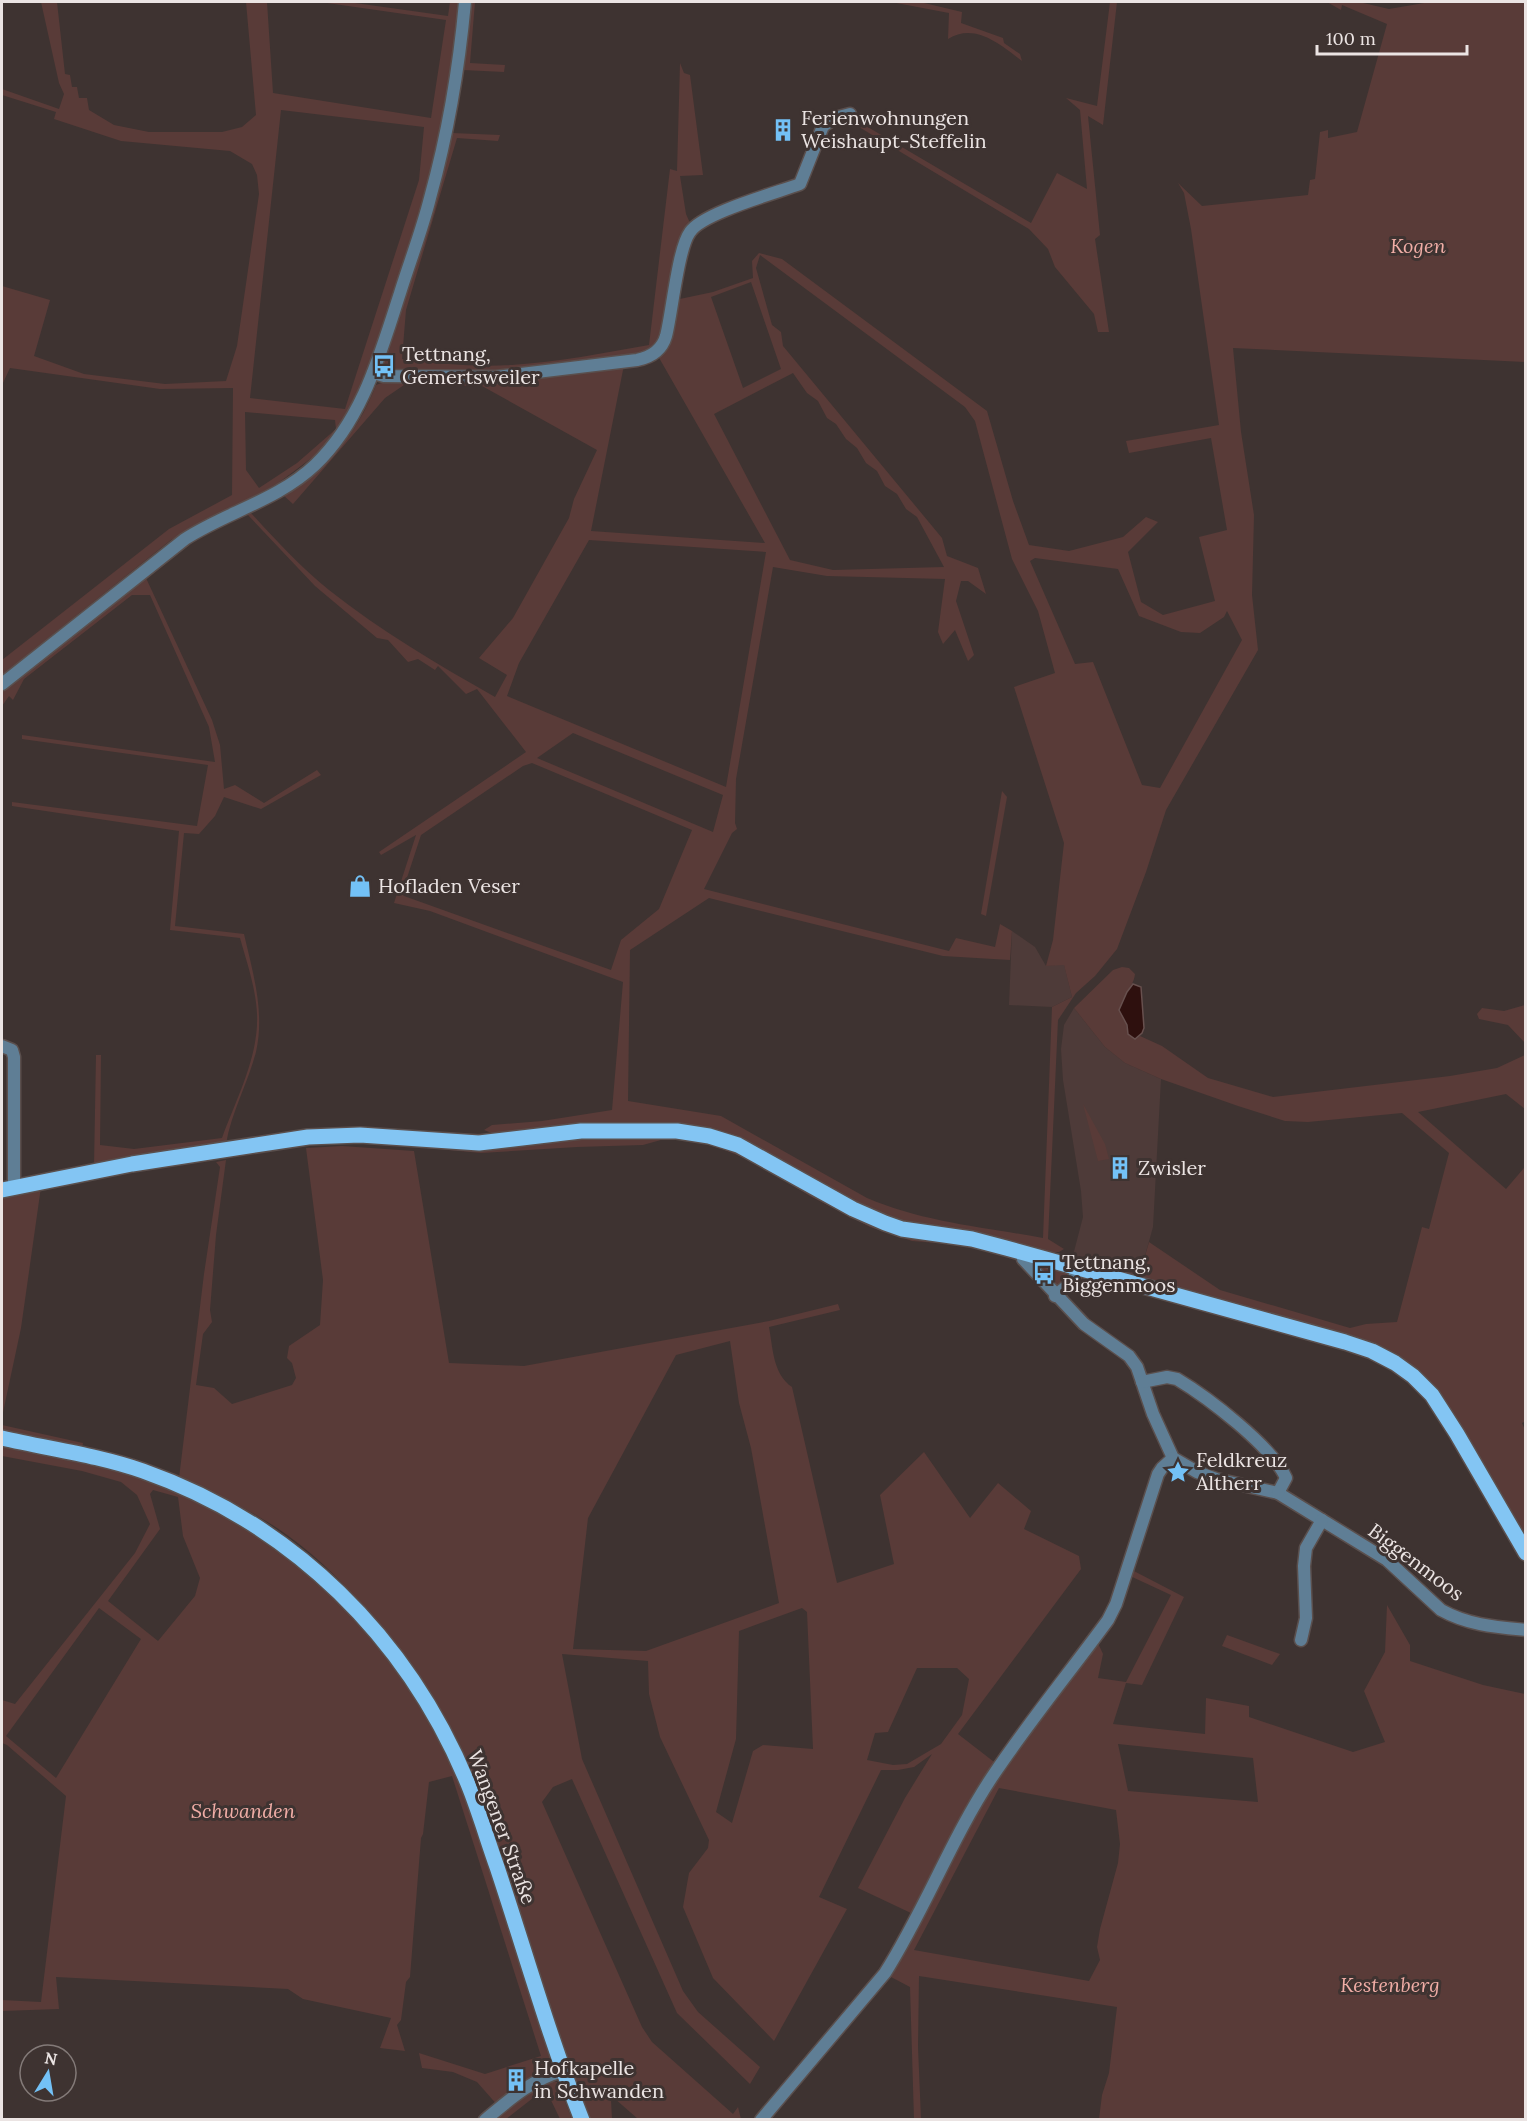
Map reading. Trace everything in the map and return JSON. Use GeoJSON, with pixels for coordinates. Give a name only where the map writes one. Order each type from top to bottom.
{"type":"FeatureCollection","features":[{"type":"Feature","properties":{"kind":"main road"},"geometry":{"type":"LineString","coordinates":[[8,1189],[132,1164],[308,1137],[360,1135],[479,1143],[581,1131],[677,1131],[709,1136],[738,1145],[853,1209],[885,1223],[919,1232],[972,1239],[1022,1252],[1372,1351],[1395,1363],[1418,1381],[1440,1407],[1526,1553]]}},
{"type":"Feature","properties":{"kind":"main road","name":"Wangener Straße"},"geometry":{"type":"LineString","coordinates":[[2,1438],[118,1464],[153,1475],[209,1499],[258,1526],[308,1563],[332,1583],[368,1620],[419,1688],[468,1784],[563,2071],[582,2120]]}},
{"type":"Feature","properties":{"kind":"street"},"geometry":{"type":"LineString","coordinates":[[2,684],[185,539],[204,526],[275,493],[314,466],[351,422],[373,373],[433,188],[455,84],[465,2]]}},
{"type":"Feature","properties":{"kind":"street"},"geometry":{"type":"LineString","coordinates":[[373,373],[384,376],[496,377],[637,360],[653,355],[662,346],[666,336],[683,247],[689,232],[696,224],[722,212],[800,184],[823,126],[828,121],[850,114]]}},
{"type":"Feature","properties":{"kind":"street"},"geometry":{"type":"LineString","coordinates":[[2,1046],[12,1050],[14,1057],[8,1189]]}},
{"type":"Feature","properties":{"kind":"street"},"geometry":{"type":"LineString","coordinates":[[762,2120],[885,1972],[992,1777],[1108,1620],[1116,1604],[1158,1474],[1173,1458],[1150,1406],[1137,1367],[1130,1356],[1088,1328],[1055,1296],[1023,1259],[1022,1252]]}},
{"type":"Feature","properties":{"kind":"street"},"geometry":{"type":"LineString","coordinates":[[1055,1296],[1072,1282],[1077,1268]]}},
{"type":"Feature","properties":{"kind":"street"},"geometry":{"type":"LineString","coordinates":[[1142,1382],[1167,1377],[1177,1379],[1247,1430],[1283,1471],[1286,1478],[1278,1494]]}},
{"type":"Feature","properties":{"kind":"street","name":"Biggenmoos"},"geometry":{"type":"LineString","coordinates":[[1173,1458],[1197,1472],[1216,1479],[1278,1494],[1387,1560],[1441,1610],[1451,1615],[1476,1625],[1526,1630]]}},
{"type":"Feature","properties":{"kind":"street"},"geometry":{"type":"LineString","coordinates":[[1301,1640],[1305,1618],[1306,1548],[1322,1520]]}},
{"type":"Feature","properties":{"kind":"street"},"geometry":{"type":"LineString","coordinates":[[485,2120],[530,2084],[545,2076],[563,2071]]}},
{"type":"Feature","properties":{"kind":"shaded area"},"geometry":{"type":"Polygon","coordinates":[[[1012,931],[1035,947],[1046,966],[1064,964],[1072,997],[1052,1007],[1009,1005],[1012,931]]]}},
{"type":"Feature","properties":{"kind":"shaded area"},"geometry":{"type":"Polygon","coordinates":[[[1133,984],[1141,987],[1144,1028],[1135,1039],[1128,1034],[1127,1025],[1119,1010],[1133,984]]]}},
{"type":"Feature","properties":{"kind":"shaded area"},"geometry":{"type":"Polygon","coordinates":[[[1074,1008],[1105,1047],[1125,1063],[1161,1079],[1153,1227],[1138,1281],[1071,1263],[1083,1217],[1063,1080],[1061,1049],[1064,1025],[1074,1008]]]}},
{"type":"Feature","properties":{"kind":"green space"},"geometry":{"type":"Polygon","coordinates":[[[41,2],[57,2],[65,74],[70,75],[72,87],[77,87],[79,98],[87,98],[89,110],[114,125],[149,132],[222,132],[242,127],[256,115],[246,2],[267,2],[273,93],[431,118],[446,20],[320,2],[348,2],[448,16],[450,2],[460,2],[455,57],[431,179],[374,361],[339,430],[317,454],[277,484],[171,540],[2,675],[2,660],[169,529],[232,495],[233,388],[160,389],[10,368],[2,385],[2,286],[50,300],[34,356],[84,374],[165,384],[226,381],[237,346],[259,194],[257,175],[252,164],[230,151],[121,141],[54,119],[56,112],[2,95],[2,89],[59,109],[64,94],[59,83],[41,2]],[[281,110],[250,398],[345,409],[419,180],[424,127],[281,110]],[[245,412],[246,470],[259,488],[297,463],[336,429],[335,420],[245,412]]]}},
{"type":"Feature","properties":{"kind":"green space"},"geometry":{"type":"Polygon","coordinates":[[[470,2],[475,2],[470,63],[505,65],[504,72],[463,70],[470,2]]]}},
{"type":"Feature","properties":{"kind":"green space"},"geometry":{"type":"Polygon","coordinates":[[[891,2],[920,2],[962,12],[961,23],[1003,38],[1004,43],[1020,54],[1022,61],[978,34],[958,34],[948,39],[949,13],[891,2]]]}},
{"type":"Feature","properties":{"kind":"green space"},"geometry":{"type":"Polygon","coordinates":[[[1110,2],[1117,2],[1103,125],[1088,116],[1100,235],[1095,239],[1109,332],[1098,332],[1094,314],[1055,267],[1048,249],[1029,229],[844,118],[849,116],[1031,223],[1057,173],[1087,189],[1080,110],[1066,98],[1097,106],[1110,2]]]}},
{"type":"Feature","properties":{"kind":"green space","name":"Kogen"},"geometry":{"type":"Polygon","coordinates":[[[1327,2],[1359,2],[1389,9],[1430,2],[1525,2],[1525,362],[1233,348],[1241,432],[1254,515],[1252,595],[1258,650],[1166,810],[1117,949],[1095,976],[1076,993],[1058,1020],[1048,1239],[1064,1249],[1047,1253],[898,1221],[855,1202],[732,1136],[494,1134],[484,1130],[492,1125],[542,1121],[612,1110],[623,982],[430,911],[394,903],[416,835],[381,855],[379,852],[526,752],[477,689],[466,694],[438,666],[435,670],[418,659],[408,662],[388,640],[377,638],[315,586],[247,514],[250,512],[308,572],[349,605],[410,646],[495,697],[507,675],[479,658],[513,618],[569,518],[574,499],[597,450],[482,386],[404,385],[385,398],[293,504],[283,495],[339,448],[359,421],[376,385],[384,382],[541,378],[624,365],[591,531],[765,543],[658,356],[675,300],[713,292],[753,278],[752,261],[759,253],[782,259],[987,411],[1013,501],[1029,545],[1069,551],[1123,537],[1146,517],[1158,522],[1128,552],[1141,602],[1163,615],[1215,601],[1199,537],[1227,530],[1211,438],[1129,453],[1126,441],[1219,425],[1191,229],[1184,193],[1178,183],[1202,206],[1308,195],[1310,180],[1315,179],[1320,132],[1328,130],[1328,138],[1357,132],[1387,24],[1342,5],[1341,10],[1327,2]],[[760,255],[756,268],[772,325],[781,332],[783,346],[942,538],[947,556],[978,568],[986,594],[968,581],[961,581],[956,601],[974,655],[968,661],[955,630],[943,644],[938,632],[945,579],[827,576],[773,567],[736,779],[735,823],[737,829],[732,833],[704,889],[949,951],[956,938],[995,947],[1000,924],[1012,931],[1010,960],[943,956],[709,898],[630,950],[628,1101],[721,1116],[867,1198],[888,1206],[954,1223],[1043,1238],[1052,1007],[1072,997],[1064,965],[1046,966],[1053,940],[1064,843],[1014,687],[1055,673],[1038,611],[1012,559],[975,421],[965,407],[760,255]],[[751,282],[711,297],[743,388],[781,369],[751,282]],[[793,373],[714,414],[790,560],[833,570],[944,567],[917,517],[906,509],[897,494],[885,486],[877,471],[866,463],[857,448],[846,439],[836,424],[827,418],[818,401],[807,393],[793,373]],[[589,540],[519,663],[507,696],[726,787],[766,552],[589,540]],[[1035,558],[1030,561],[1075,664],[1093,662],[1142,785],[1160,788],[1242,640],[1227,611],[1224,617],[1200,633],[1181,632],[1139,616],[1118,569],[1035,558]],[[573,733],[537,758],[713,832],[723,795],[573,733]],[[532,763],[523,766],[421,835],[402,893],[404,896],[611,970],[621,940],[659,909],[692,830],[532,763]]]}},
{"type":"Feature","properties":{"kind":"green space"},"geometry":{"type":"Polygon","coordinates":[[[680,63],[684,73],[690,75],[703,175],[680,176],[690,229],[659,343],[647,352],[634,355],[505,372],[401,371],[384,368],[382,364],[452,133],[500,135],[498,141],[457,138],[406,310],[402,359],[457,365],[512,365],[649,345],[670,169],[677,171],[680,63]]]}},
{"type":"Feature","properties":{"kind":"green space"},"geometry":{"type":"Polygon","coordinates":[[[146,578],[212,720],[220,745],[224,789],[235,785],[264,803],[317,770],[321,775],[261,809],[224,797],[215,816],[199,834],[184,833],[175,926],[244,934],[259,1007],[256,1052],[226,1144],[94,1166],[96,1055],[101,1055],[100,1145],[134,1149],[222,1138],[246,1078],[257,1030],[255,995],[240,938],[170,930],[179,831],[12,806],[12,802],[197,826],[208,765],[22,739],[22,735],[215,762],[209,727],[150,595],[132,595],[24,679],[13,700],[9,696],[2,706],[2,692],[146,578]]]}},
{"type":"Feature","properties":{"kind":"green space"},"geometry":{"type":"Polygon","coordinates":[[[1002,791],[1007,797],[986,916],[981,914],[1002,791]]]}},
{"type":"Feature","properties":{"kind":"green space"},"geometry":{"type":"Polygon","coordinates":[[[1122,967],[1129,968],[1135,974],[1124,1001],[1128,1034],[1135,1039],[1140,1036],[1162,1046],[1208,1078],[1273,1097],[1450,1076],[1497,1068],[1525,1055],[1525,1109],[1506,1094],[1418,1112],[1506,1189],[1524,1168],[1525,1170],[1526,1421],[1522,1423],[1526,1432],[1525,1543],[1399,1359],[1138,1281],[1149,1242],[1220,1290],[1350,1328],[1366,1324],[1397,1322],[1422,1227],[1429,1229],[1449,1153],[1402,1113],[1308,1122],[1285,1121],[1161,1079],[1125,1063],[1105,1047],[1074,1008],[1113,970],[1122,967]]]}},
{"type":"Feature","properties":{"kind":"green space"},"geometry":{"type":"Polygon","coordinates":[[[1525,1005],[1525,1043],[1508,1025],[1479,1019],[1477,1014],[1482,1008],[1504,1011],[1525,1005]]]}},
{"type":"Feature","properties":{"kind":"green space"},"geometry":{"type":"Polygon","coordinates":[[[1083,1104],[1105,1144],[1109,1159],[1098,1161],[1083,1104]]]}},
{"type":"Feature","properties":{"kind":"green space"},"geometry":{"type":"Polygon","coordinates":[[[675,1136],[643,1145],[481,1153],[394,1145],[573,1137],[675,1136]]]}},
{"type":"Feature","properties":{"kind":"green space"},"geometry":{"type":"Polygon","coordinates":[[[712,1140],[817,1193],[950,1244],[912,1241],[870,1227],[810,1196],[759,1164],[710,1144],[712,1140]]]}},
{"type":"Feature","properties":{"kind":"green space"},"geometry":{"type":"Polygon","coordinates":[[[342,1146],[414,1151],[449,1363],[524,1366],[769,1321],[838,1304],[840,1310],[769,1327],[777,1368],[792,1387],[837,1583],[894,1564],[880,1495],[924,1452],[970,1518],[998,1483],[1031,1511],[1024,1529],[1079,1556],[1081,1569],[958,1734],[998,1765],[913,1914],[858,1888],[905,1798],[932,1754],[914,1767],[881,1770],[819,1897],[847,1909],[774,2041],[713,1978],[683,1907],[689,1873],[708,1848],[709,1840],[660,1737],[649,1694],[648,1661],[562,1654],[582,1759],[683,1991],[698,2012],[760,2067],[750,2084],[677,2013],[572,1779],[553,1787],[542,1802],[642,2027],[652,2042],[733,2114],[738,2107],[741,2119],[638,2119],[614,2098],[611,2100],[612,2119],[589,2119],[427,1691],[396,1646],[361,1603],[323,1564],[268,1522],[179,1478],[204,1274],[220,1167],[216,1162],[226,1160],[216,1235],[210,1310],[212,1322],[203,1334],[196,1385],[214,1388],[232,1404],[292,1385],[296,1378],[292,1363],[287,1358],[289,1346],[320,1325],[323,1280],[306,1148],[342,1146]],[[730,1341],[676,1355],[588,1518],[573,1649],[646,1651],[779,1603],[751,1448],[739,1403],[730,1341]],[[802,1608],[739,1631],[736,1739],[716,1812],[732,1823],[753,1751],[763,1745],[813,1749],[807,1612],[802,1608]],[[917,1668],[888,1732],[875,1733],[867,1760],[893,1765],[907,1764],[941,1744],[962,1715],[969,1679],[957,1668],[917,1668]]]}},
{"type":"Feature","properties":{"kind":"green space"},"geometry":{"type":"Polygon","coordinates":[[[41,1187],[21,1328],[2,1417],[2,1194],[41,1187]]]}},
{"type":"Feature","properties":{"kind":"green space"},"geometry":{"type":"Polygon","coordinates":[[[1034,1263],[1066,1271],[1068,1278],[1059,1287],[1034,1263]]]}},
{"type":"Feature","properties":{"kind":"green space"},"geometry":{"type":"Polygon","coordinates":[[[2,1425],[83,1443],[82,1448],[2,1431],[2,1425]]]}},
{"type":"Feature","properties":{"kind":"green space","name":"Schwanden"},"geometry":{"type":"Polygon","coordinates":[[[2,1444],[126,1472],[179,1491],[266,1539],[337,1597],[411,1685],[458,1773],[555,2063],[499,2107],[477,2082],[453,2072],[422,2068],[419,2053],[485,2074],[541,2056],[452,1776],[429,1782],[421,1838],[410,1977],[406,1982],[401,2020],[397,2025],[405,2051],[380,2048],[391,2018],[303,1999],[288,1989],[56,1977],[59,2009],[2,2011],[2,2000],[41,2002],[66,1796],[2,1743],[2,1700],[15,1704],[135,1553],[150,1524],[137,1495],[121,1482],[82,1471],[2,1456],[2,1444]],[[153,1490],[150,1494],[160,1529],[108,1601],[158,1641],[195,1596],[200,1578],[183,1536],[178,1497],[153,1490]],[[99,1608],[6,1736],[56,1778],[141,1639],[99,1608]]]}},
{"type":"Feature","properties":{"kind":"green space","name":"Kestenberg"},"geometry":{"type":"Polygon","coordinates":[[[1130,1569],[1184,1597],[1142,1685],[1126,1683],[1113,1724],[1205,1734],[1206,1698],[1249,1706],[1249,1717],[1353,1752],[1385,1742],[1364,1691],[1385,1652],[1387,1605],[1410,1645],[1410,1661],[1483,1685],[1525,1694],[1525,2119],[1099,2119],[1102,2095],[1109,2073],[1117,2007],[919,1976],[918,2047],[921,2119],[914,2119],[910,1987],[891,1977],[835,2042],[833,2040],[892,1966],[982,1798],[1097,1641],[1103,1654],[1098,1678],[1126,1682],[1171,1595],[1128,1575],[1130,1569]],[[1118,1744],[1128,1791],[1258,1802],[1253,1758],[1118,1744]],[[999,1788],[914,1950],[1089,1981],[1100,1960],[1097,1947],[1100,1929],[1118,1863],[1120,1844],[1116,1810],[999,1788]]]}},
{"type":"Feature","properties":{"kind":"green space"},"geometry":{"type":"Polygon","coordinates":[[[1227,1635],[1280,1654],[1272,1665],[1222,1646],[1227,1635]]]}},
{"type":"Feature","properties":{"kind":"green space"},"geometry":{"type":"Polygon","coordinates":[[[549,2080],[557,2082],[572,2119],[560,2119],[548,2094],[542,2091],[506,2119],[488,2120],[521,2093],[549,2080]]]}},
{"type":"Feature","properties":{"kind":"place","name":"Ferienwohnungen Weishaupt-Steffelin"},"geometry":{"type":"Point","coordinates":[783,130]}},
{"type":"Feature","properties":{"kind":"place","name":"Tettnang, Gemertsweiler"},"geometry":{"type":"Point","coordinates":[384,366]}},
{"type":"Feature","properties":{"kind":"place","name":"Hofladen Veser"},"geometry":{"type":"Point","coordinates":[360,886]}},
{"type":"Feature","properties":{"kind":"place","name":"Zwisler"},"geometry":{"type":"Point","coordinates":[1120,1168]}},
{"type":"Feature","properties":{"kind":"place","name":"Tettnang, Biggenmoos"},"geometry":{"type":"Point","coordinates":[1044,1273]}},
{"type":"Feature","properties":{"kind":"place","name":"Feldkreuz Altherr"},"geometry":{"type":"Point","coordinates":[1178,1472]}},
{"type":"Feature","properties":{"kind":"place","name":"Hofkapelle in Schwanden"},"geometry":{"type":"Point","coordinates":[516,2080]}}]}
